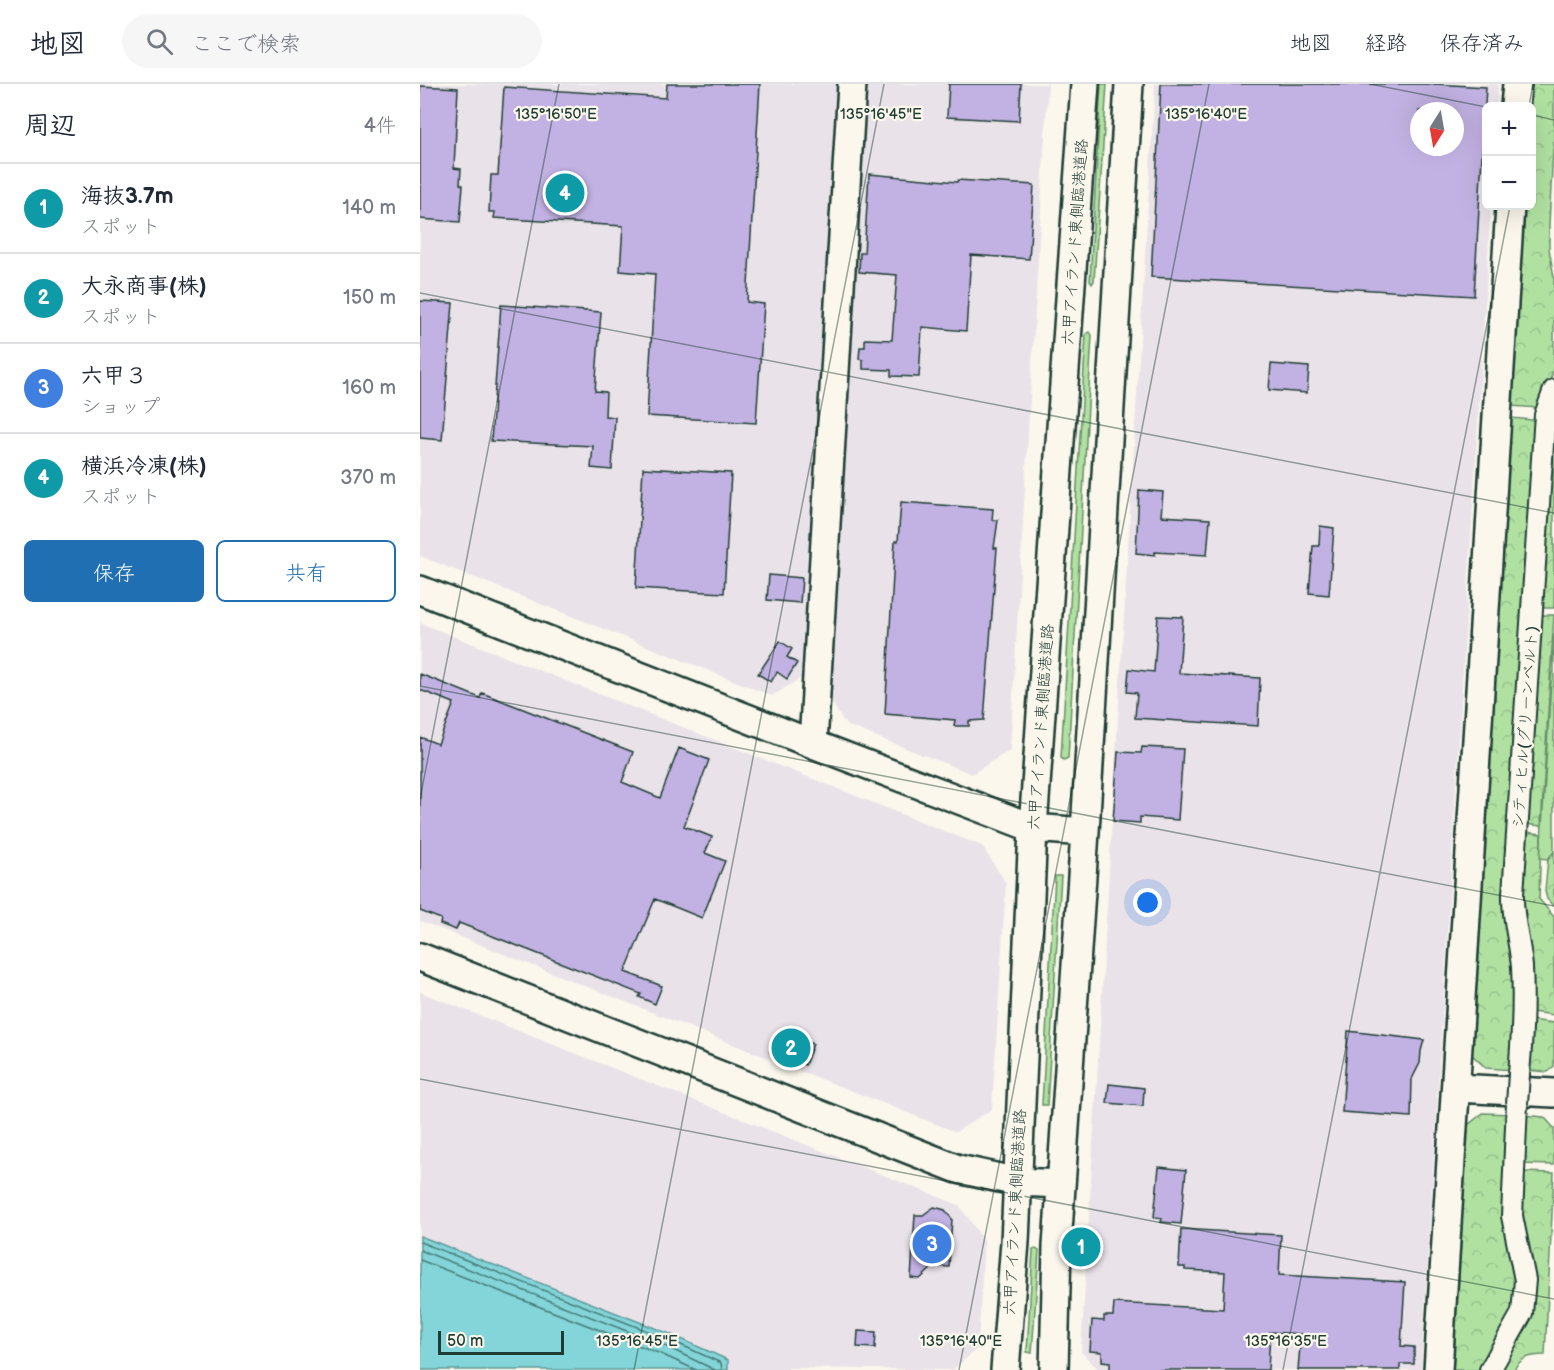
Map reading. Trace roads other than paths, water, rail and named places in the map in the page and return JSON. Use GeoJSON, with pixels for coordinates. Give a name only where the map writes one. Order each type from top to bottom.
{"type":"FeatureCollection","features":[{"type":"Feature","properties":{"kind":"street"},"geometry":{"type":"LineString","coordinates":[[813,744],[852,84]]}},
{"type":"Feature","properties":{"kind":"street","name":"六甲アイランド東側臨港道路"},"geometry":{"type":"LineString","coordinates":[[1005,1370],[1018,1182],[1019,1110],[1033,828],[1085,84]]}},
{"type":"Feature","properties":{"kind":"street"},"geometry":{"type":"LineString","coordinates":[[1054,1370],[1061,1184],[1085,832],[1129,84]]}},
{"type":"Feature","properties":{"kind":"street"},"geometry":{"type":"LineString","coordinates":[[1515,102],[1516,84]]}},
{"type":"Feature","properties":{"kind":"street"},"geometry":{"type":"LineString","coordinates":[[1438,1370],[1510,210]]}},
{"type":"Feature","properties":{"kind":"street","name":"シティヒル(グリーンベルト)"},"geometry":{"type":"LineString","coordinates":[[1490,1370],[1522,1313],[1524,1280],[1512,1216],[1520,1065],[1522,969],[1519,939],[1512,910],[1545,415],[1554,390]]}},
{"type":"Feature","properties":{"kind":"street"},"geometry":{"type":"LineString","coordinates":[[420,590],[1033,828],[1085,832]]}},
{"type":"Feature","properties":{"kind":"street"},"geometry":{"type":"LineString","coordinates":[[420,957],[958,1169],[1018,1182],[1061,1184]]}},
{"type":"Feature","properties":{"kind":"street"},"geometry":{"type":"LineString","coordinates":[[1456,1088],[1554,1094]]}},
{"type":"Feature","properties":{"kind":"water"},"geometry":{"type":"Polygon","coordinates":[[[420,1236],[670,1334],[728,1360],[728,1370],[420,1370],[420,1236]]]}},
{"type":"Feature","properties":{"kind":"place","name":"横浜冷凍(株)"},"geometry":{"type":"Point","coordinates":[565,193]}},
{"type":"Feature","properties":{"kind":"place","name":"大永商事(株)"},"geometry":{"type":"Point","coordinates":[791,1048]}},
{"type":"Feature","properties":{"kind":"place","name":"六甲３"},"geometry":{"type":"Point","coordinates":[932,1244]}},
{"type":"Feature","properties":{"kind":"place","name":"海抜3.7m"},"geometry":{"type":"Point","coordinates":[1081,1247]}}]}
